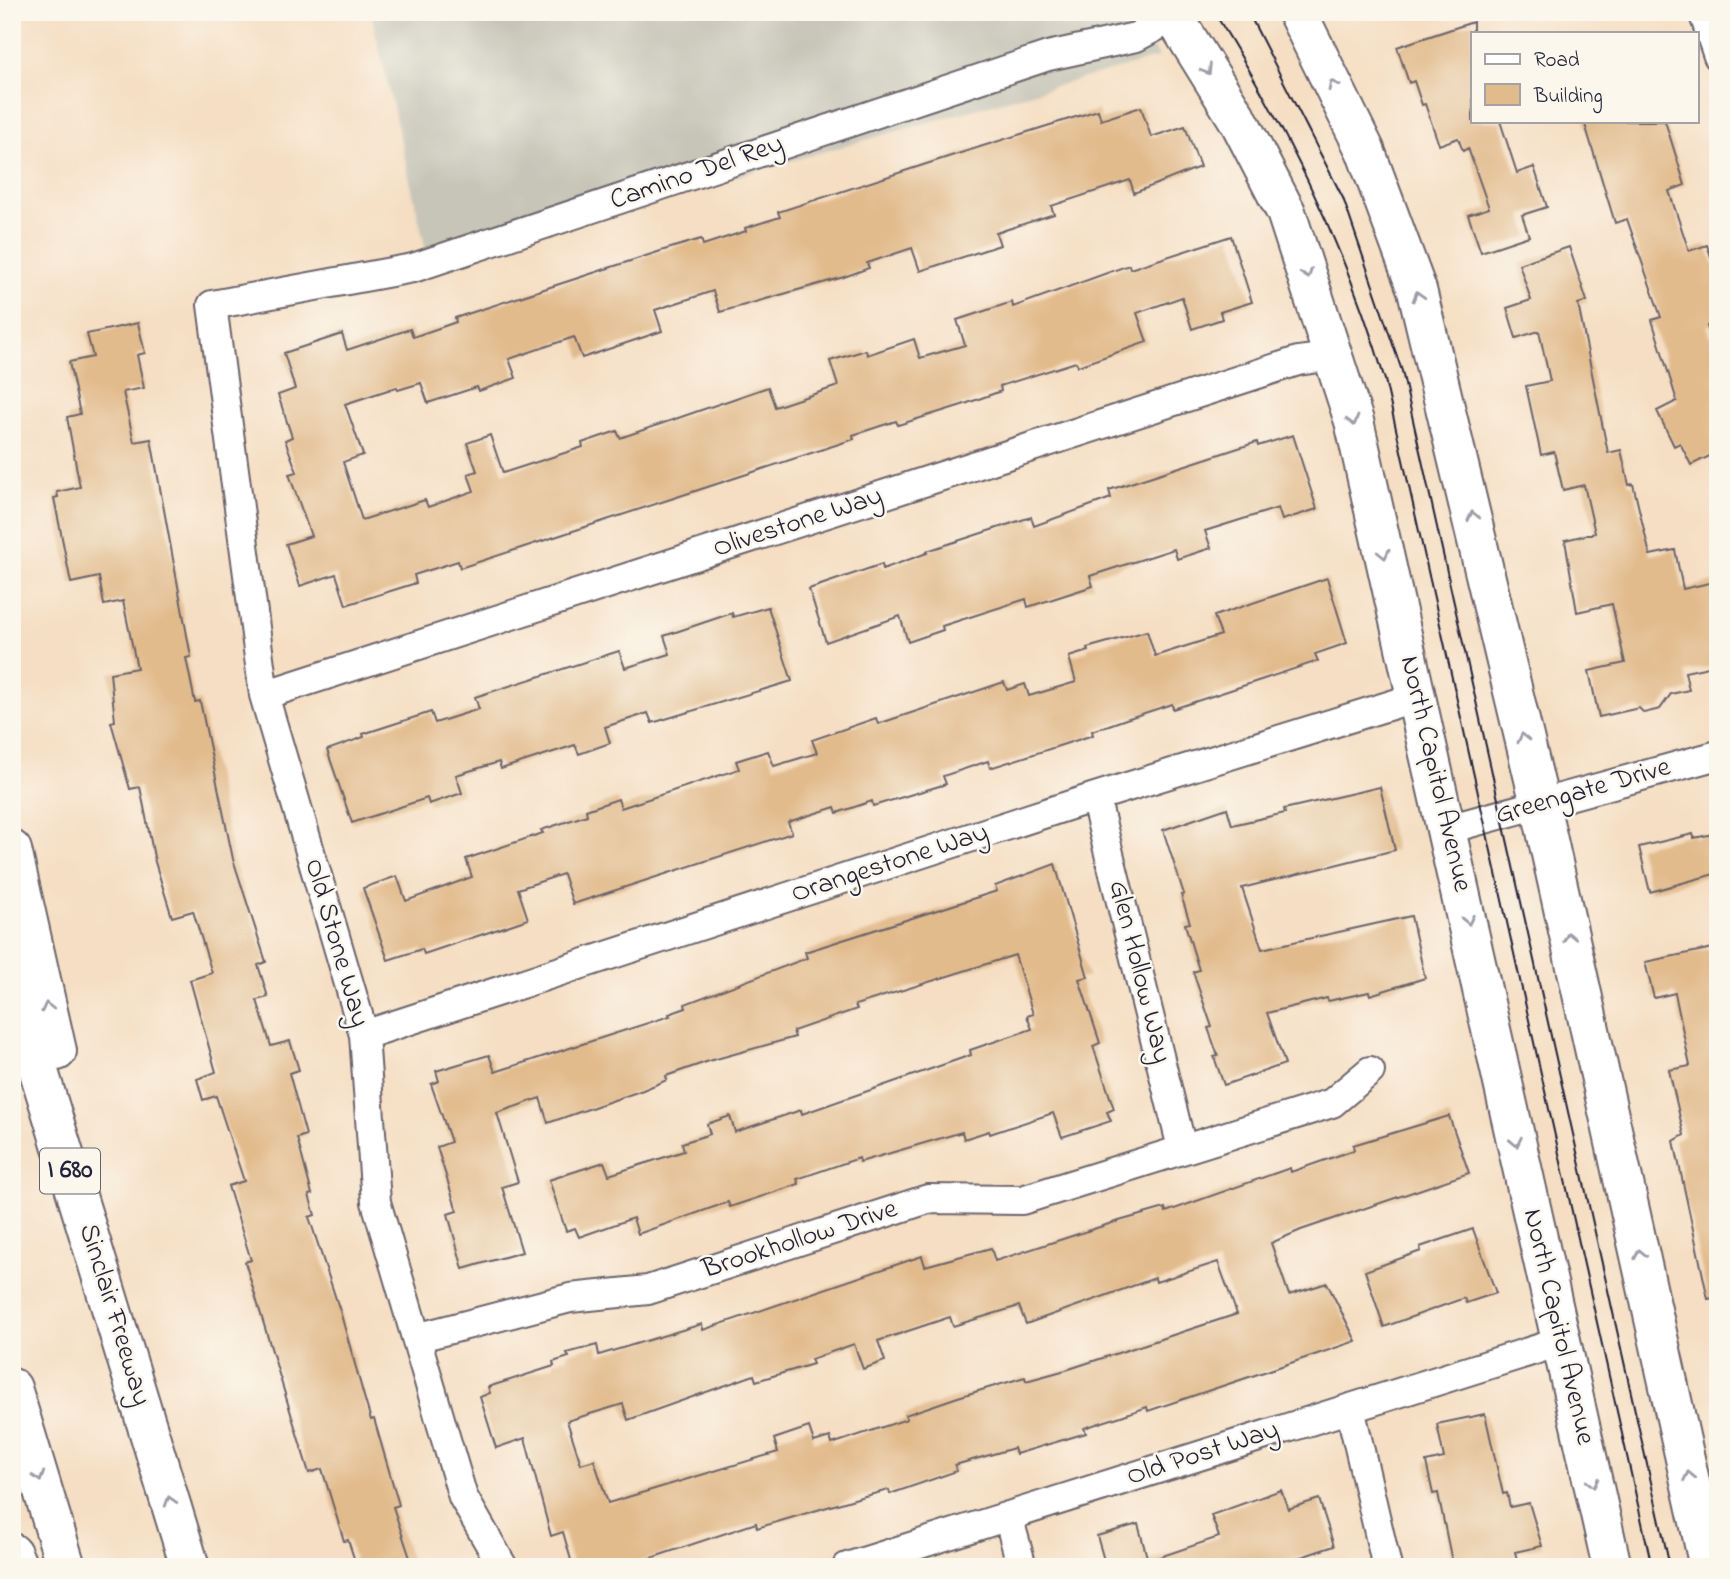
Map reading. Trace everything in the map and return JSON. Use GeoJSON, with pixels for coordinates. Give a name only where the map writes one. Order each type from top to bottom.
{"type":"FeatureCollection","features":[{"type":"Feature","properties":{"kind":"main road"},"geometry":{"type":"LineString","coordinates":[[1297,12],[1365,150],[1418,290],[1540,804],[1709,1567]]}},
{"type":"Feature","properties":{"kind":"main road","name":"North Capitol Avenue"},"geometry":{"type":"LineString","coordinates":[[1173,14],[1240,123],[1286,212],[1354,421],[1612,1567]]}},
{"type":"Feature","properties":{"kind":"main road"},"geometry":{"type":"LineString","coordinates":[[12,850],[128,1360]]}},
{"type":"Feature","properties":{"kind":"main road","name":"Sinclair Freeway"},"geometry":{"type":"LineString","coordinates":[[12,982],[190,1567]]}},
{"type":"Feature","properties":{"kind":"main road"},"geometry":{"type":"LineString","coordinates":[[12,1388],[66,1567]]}},
{"type":"Feature","properties":{"kind":"main road"},"geometry":{"type":"LineString","coordinates":[[12,1553],[18,1567]]}},
{"type":"Feature","properties":{"kind":"street"},"geometry":{"type":"LineString","coordinates":[[1703,12],[1718,55]]}},
{"type":"Feature","properties":{"kind":"street","name":"Camino Del Rey"},"geometry":{"type":"LineString","coordinates":[[212,305],[413,268],[1048,56],[1136,37],[1173,14]]}},
{"type":"Feature","properties":{"kind":"street","name":"Old Stone Way"},"geometry":{"type":"LineString","coordinates":[[212,305],[264,695],[364,1035],[376,1202],[463,1497],[503,1567]]}},
{"type":"Feature","properties":{"kind":"street","name":"Olivestone Way"},"geometry":{"type":"LineString","coordinates":[[264,695],[1285,366],[1334,356]]}},
{"type":"Feature","properties":{"kind":"street","name":"Orangestone Way"},"geometry":{"type":"LineString","coordinates":[[364,1035],[1095,797],[1417,696]]}},
{"type":"Feature","properties":{"kind":"street","name":"Greengate Drive"},"geometry":{"type":"LineString","coordinates":[[1448,829],[1718,754]]}},
{"type":"Feature","properties":{"kind":"street","name":"Glen Hollow Way"},"geometry":{"type":"LineString","coordinates":[[1095,797],[1182,1148]]}},
{"type":"Feature","properties":{"kind":"street","name":"Brookhollow Drive"},"geometry":{"type":"LineString","coordinates":[[416,1338],[570,1298],[648,1290],[928,1199],[1022,1200],[1332,1103],[1370,1071]]}},
{"type":"Feature","properties":{"kind":"street","name":"Old Post Way"},"geometry":{"type":"LineString","coordinates":[[847,1567],[1560,1342]]}},
{"type":"Feature","properties":{"kind":"street"},"geometry":{"type":"LineString","coordinates":[[1350,1408],[1387,1567]]}},
{"type":"Feature","properties":{"kind":"street"},"geometry":{"type":"LineString","coordinates":[[1008,1517],[1022,1567]]}},
{"type":"Feature","properties":{"kind":"shaded area"},"geometry":{"type":"Polygon","coordinates":[[[371,12],[1134,12],[1159,57],[429,263],[371,12]]]}},
{"type":"Feature","properties":{"kind":"building"},"geometry":{"type":"Polygon","coordinates":[[[1473,22],[1471,122],[1500,122],[1517,173],[1534,167],[1547,207],[1522,215],[1529,236],[1481,252],[1468,215],[1489,208],[1468,148],[1463,151],[1458,138],[1439,145],[1425,104],[1422,105],[1414,81],[1409,83],[1397,47],[1473,22]]]}},
{"type":"Feature","properties":{"kind":"building"},"geometry":{"type":"Polygon","coordinates":[[[1141,107],[1151,137],[1185,126],[1200,167],[1134,193],[1130,180],[1051,206],[1054,214],[996,233],[1000,245],[920,271],[912,248],[867,263],[869,268],[844,277],[720,312],[713,291],[655,310],[662,331],[582,358],[574,337],[509,359],[516,378],[479,391],[477,387],[428,403],[421,383],[398,390],[397,387],[345,404],[363,455],[343,462],[362,520],[425,500],[428,507],[474,491],[468,474],[477,471],[467,443],[490,435],[503,473],[583,447],[582,443],[617,431],[620,438],[768,387],[775,407],[838,386],[830,361],[866,350],[867,355],[914,339],[920,358],[965,345],[957,320],[1012,302],[1013,307],[1129,265],[1130,269],[1231,236],[1252,302],[1220,312],[1222,319],[1192,329],[1182,297],[1137,313],[1147,342],[1078,366],[1076,362],[1000,386],[1001,391],[962,405],[898,425],[896,421],[853,435],[854,439],[460,568],[458,561],[414,575],[416,583],[346,605],[336,574],[300,586],[286,544],[311,536],[289,474],[297,472],[285,440],[292,437],[278,395],[295,389],[284,353],[342,334],[347,350],[410,329],[413,337],[456,322],[455,318],[664,250],[701,239],[703,245],[746,231],[745,228],[780,217],[778,212],[951,156],[1098,110],[1101,120],[1141,107]]]}},
{"type":"Feature","properties":{"kind":"building"},"geometry":{"type":"Polygon","coordinates":[[[1584,122],[1665,122],[1685,185],[1669,191],[1689,251],[1707,245],[1718,277],[1718,322],[1707,326],[1718,360],[1718,452],[1691,465],[1680,443],[1674,446],[1657,411],[1677,401],[1652,320],[1661,317],[1627,219],[1615,223],[1584,122]]]}},
{"type":"Feature","properties":{"kind":"building"},"geometry":{"type":"Polygon","coordinates":[[[1569,247],[1587,301],[1578,304],[1608,453],[1621,450],[1629,485],[1633,484],[1650,555],[1675,550],[1683,589],[1718,581],[1718,665],[1685,672],[1689,690],[1671,694],[1660,709],[1644,713],[1639,708],[1599,717],[1589,671],[1625,663],[1612,604],[1577,612],[1565,540],[1595,533],[1584,485],[1563,490],[1554,452],[1541,455],[1526,386],[1550,381],[1539,331],[1516,338],[1507,308],[1531,300],[1519,264],[1569,247]]]}},
{"type":"Feature","properties":{"kind":"building"},"geometry":{"type":"Polygon","coordinates":[[[138,323],[145,353],[137,355],[144,388],[123,392],[134,442],[151,439],[191,657],[186,658],[195,702],[200,701],[233,859],[266,962],[258,965],[268,997],[257,1000],[271,1046],[290,1041],[299,1070],[289,1073],[306,1135],[297,1138],[312,1194],[309,1195],[315,1215],[309,1217],[340,1311],[371,1420],[374,1419],[399,1505],[393,1507],[413,1567],[357,1567],[348,1540],[344,1541],[322,1469],[309,1473],[245,1262],[251,1260],[228,1186],[244,1181],[216,1096],[203,1100],[197,1079],[216,1072],[190,980],[212,973],[193,911],[172,917],[155,862],[140,787],[130,789],[111,722],[115,721],[110,673],[137,668],[123,601],[104,605],[99,577],[71,583],[54,498],[58,497],[57,492],[80,487],[67,417],[80,414],[69,362],[93,357],[87,334],[138,323]]]}},
{"type":"Feature","properties":{"kind":"building"},"geometry":{"type":"Polygon","coordinates":[[[1293,435],[1317,509],[1282,520],[1278,508],[1205,531],[1211,548],[1177,559],[1174,549],[1090,576],[1093,586],[1028,607],[1026,599],[942,626],[943,630],[908,642],[900,616],[826,642],[809,589],[882,564],[883,569],[927,551],[1031,517],[1034,526],[1111,498],[1109,490],[1257,442],[1258,446],[1293,435]]]}},
{"type":"Feature","properties":{"kind":"building"},"geometry":{"type":"Polygon","coordinates":[[[1327,578],[1347,643],[1315,654],[1318,661],[1173,709],[1172,704],[1126,719],[1092,731],[1093,735],[990,768],[988,761],[943,776],[946,784],[873,806],[872,801],[837,813],[835,807],[788,822],[792,833],[573,904],[563,874],[518,889],[528,919],[424,954],[422,949],[388,960],[363,888],[397,876],[406,901],[472,877],[466,859],[543,833],[541,830],[587,815],[586,810],[618,799],[621,808],[739,769],[736,761],[768,751],[774,766],[817,753],[812,740],[876,718],[878,724],[1004,682],[1007,690],[1025,684],[1029,696],[1076,682],[1069,657],[1088,651],[1087,648],[1147,631],[1155,656],[1221,635],[1214,616],[1327,578]]]}},
{"type":"Feature","properties":{"kind":"building"},"geometry":{"type":"Polygon","coordinates":[[[768,607],[792,681],[652,723],[648,713],[605,727],[610,743],[579,754],[575,745],[501,769],[499,762],[456,775],[462,793],[429,804],[427,798],[352,823],[327,750],[364,737],[363,734],[431,712],[435,723],[479,709],[475,697],[619,651],[625,668],[670,654],[664,636],[732,613],[733,617],[768,607]]]}},
{"type":"Feature","properties":{"kind":"building"},"geometry":{"type":"Polygon","coordinates":[[[1380,787],[1395,850],[1242,888],[1262,949],[1411,916],[1425,978],[1370,995],[1369,992],[1328,1001],[1327,998],[1267,1013],[1285,1064],[1224,1085],[1208,1028],[1212,1027],[1193,972],[1199,970],[1185,924],[1190,923],[1181,895],[1184,894],[1163,830],[1227,808],[1232,825],[1285,813],[1284,809],[1380,787]]]}},
{"type":"Feature","properties":{"kind":"building"},"geometry":{"type":"Polygon","coordinates":[[[1718,833],[1718,873],[1650,892],[1639,847],[1693,834],[1694,838],[1718,833]]]}},
{"type":"Feature","properties":{"kind":"building"},"geometry":{"type":"Polygon","coordinates":[[[1055,864],[1088,977],[1079,979],[1100,1043],[1093,1046],[1114,1109],[1107,1112],[1111,1121],[1062,1137],[1053,1113],[990,1134],[989,1131],[964,1139],[962,1132],[860,1162],[859,1158],[797,1179],[799,1184],[730,1207],[728,1202],[638,1234],[633,1218],[579,1237],[575,1228],[566,1231],[549,1180],[604,1162],[609,1175],[684,1151],[682,1143],[710,1134],[707,1124],[730,1116],[735,1132],[801,1110],[802,1114],[971,1055],[970,1050],[1032,1029],[1027,1016],[1033,1014],[1015,955],[855,1005],[857,1009],[793,1031],[795,1037],[709,1061],[666,1076],[667,1080],[643,1090],[548,1123],[540,1098],[497,1113],[518,1182],[502,1187],[522,1252],[463,1269],[448,1214],[457,1211],[437,1147],[451,1142],[431,1084],[439,1081],[436,1071],[489,1055],[495,1072],[670,1016],[669,1014],[686,1008],[685,1004],[807,958],[805,952],[997,891],[995,886],[1055,864]]]}},
{"type":"Feature","properties":{"kind":"building"},"geometry":{"type":"Polygon","coordinates":[[[1718,947],[1718,1297],[1708,1299],[1674,1141],[1684,1135],[1669,1070],[1690,1066],[1675,993],[1654,998],[1645,962],[1718,947]]]}},
{"type":"Feature","properties":{"kind":"building"},"geometry":{"type":"Polygon","coordinates":[[[1449,1116],[1469,1173],[1301,1230],[1271,1243],[1289,1295],[1327,1283],[1356,1341],[1148,1411],[1147,1407],[1084,1428],[1086,1433],[1016,1454],[1014,1448],[955,1465],[957,1471],[890,1494],[889,1490],[861,1497],[757,1528],[756,1523],[624,1567],[573,1567],[563,1532],[551,1536],[525,1438],[496,1448],[480,1397],[490,1393],[488,1387],[554,1366],[553,1362],[569,1357],[567,1353],[597,1345],[599,1355],[702,1324],[703,1330],[922,1256],[925,1266],[991,1248],[995,1261],[1112,1223],[1165,1208],[1166,1212],[1290,1168],[1291,1172],[1354,1150],[1353,1145],[1449,1116]],[[1218,1262],[1156,1282],[1155,1278],[1026,1324],[1019,1306],[953,1326],[950,1317],[878,1341],[885,1361],[863,1369],[854,1344],[811,1359],[813,1364],[756,1381],[754,1375],[628,1420],[623,1404],[567,1421],[581,1464],[594,1460],[608,1503],[778,1452],[774,1439],[809,1427],[814,1442],[830,1437],[832,1444],[907,1419],[905,1415],[958,1397],[1025,1377],[1026,1381],[1066,1370],[1237,1314],[1218,1262]]]}},
{"type":"Feature","properties":{"kind":"building"},"geometry":{"type":"Polygon","coordinates":[[[1473,1229],[1496,1293],[1466,1303],[1464,1298],[1384,1327],[1365,1271],[1421,1251],[1420,1247],[1473,1229]]]}},
{"type":"Feature","properties":{"kind":"building"},"geometry":{"type":"Polygon","coordinates":[[[1485,1414],[1503,1494],[1507,1493],[1510,1507],[1529,1503],[1542,1546],[1515,1552],[1519,1567],[1453,1567],[1438,1493],[1433,1494],[1426,1462],[1444,1458],[1437,1424],[1485,1414]]]}},
{"type":"Feature","properties":{"kind":"building"},"geometry":{"type":"Polygon","coordinates":[[[1281,1490],[1288,1509],[1319,1499],[1334,1546],[1271,1567],[1106,1567],[1097,1536],[1138,1524],[1148,1561],[1219,1537],[1211,1515],[1281,1490]]]}},
{"type":"Feature","properties":{"kind":"tram line"},"geometry":{"type":"LineString","coordinates":[[1214,12],[1266,100],[1312,190],[1352,283],[1385,380],[1652,1567]]}},
{"type":"Feature","properties":{"kind":"tram line"},"geometry":{"type":"LineString","coordinates":[[1248,12],[1343,198],[1402,371],[1670,1567]]}}]}
